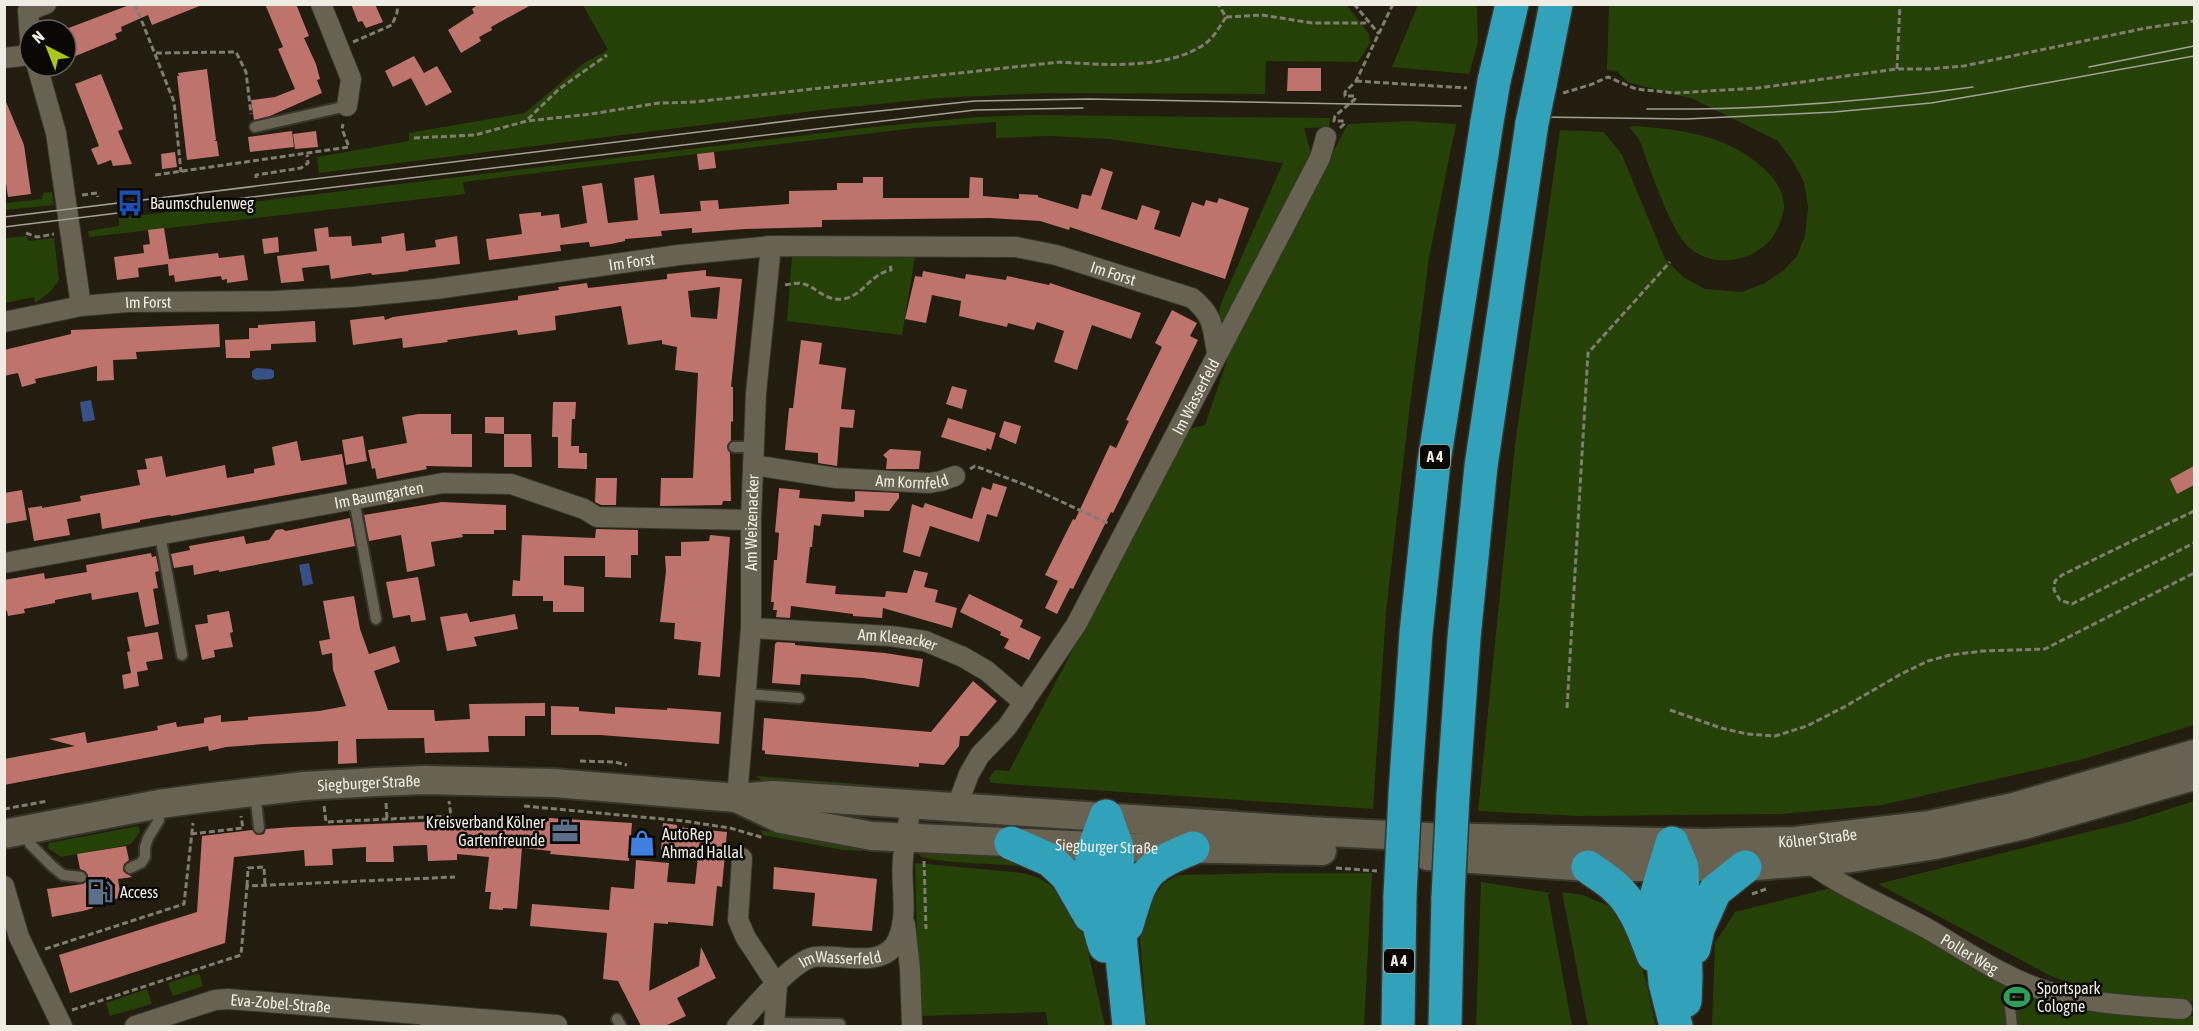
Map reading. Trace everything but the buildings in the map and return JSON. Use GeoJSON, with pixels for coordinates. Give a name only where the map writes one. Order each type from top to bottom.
{"type":"FeatureCollection","features":[{"type":"Feature","properties":{"kind":"highway","name":"A 4"},"geometry":{"type":"LineString","coordinates":[[1398,1026],[1391,884],[1406,794],[1416,633],[1434,462],[1487,122],[1483,85],[1512,4]]}},
{"type":"Feature","properties":{"kind":"highway"},"geometry":{"type":"LineString","coordinates":[[1445,1026],[1453,795],[1464,638],[1481,466],[1532,123],[1553,89],[1556,4]]}},
{"type":"Feature","properties":{"kind":"highway"},"geometry":{"type":"LineString","coordinates":[[1106,836],[1111,941],[1128,1015]]}},
{"type":"Feature","properties":{"kind":"highway"},"geometry":{"type":"LineString","coordinates":[[1011,843],[1050,860],[1067,876],[1111,941]]}},
{"type":"Feature","properties":{"kind":"highway"},"geometry":{"type":"LineString","coordinates":[[1111,941],[1144,877],[1155,865],[1193,848]]}},
{"type":"Feature","properties":{"kind":"highway"},"geometry":{"type":"LineString","coordinates":[[1672,859],[1657,893],[1676,979],[1683,1026]]}},
{"type":"Feature","properties":{"kind":"highway"},"geometry":{"type":"LineString","coordinates":[[1588,867],[1617,888],[1637,915],[1676,979]]}},
{"type":"Feature","properties":{"kind":"highway"},"geometry":{"type":"LineString","coordinates":[[1676,1026],[1676,979],[1709,901],[1715,891],[1745,867]]}},
{"type":"Feature","properties":{"kind":"main road","name":"Kölner Straße"},"geometry":{"type":"LineString","coordinates":[[1481,859],[1588,867],[1672,859],[1930,825],[2014,807],[2194,754]]}},
{"type":"Feature","properties":{"kind":"main road","name":"Kölner Straße"},"geometry":{"type":"LineString","coordinates":[[1429,837],[1745,867],[1808,862],[1852,858],[1935,845],[2024,825],[2194,776]]}},
{"type":"Feature","properties":{"kind":"main road","name":"Siegburger Straße"},"geometry":{"type":"LineString","coordinates":[[14,832],[159,804],[250,801],[304,786],[425,780],[554,783],[737,798],[773,795],[957,806],[1106,836],[1193,848],[1279,849],[1481,859]]}},
{"type":"Feature","properties":{"kind":"main road","name":"Siegburger Straße"},"geometry":{"type":"LineString","coordinates":[[737,798],[781,819],[872,836],[906,838],[1011,843],[1106,836],[1429,837]]}},
{"type":"Feature","properties":{"kind":"street"},"geometry":{"type":"LineString","coordinates":[[321,4],[351,79],[347,106]]}},
{"type":"Feature","properties":{"kind":"street"},"geometry":{"type":"LineString","coordinates":[[40,78],[56,133],[81,306]]}},
{"type":"Feature","properties":{"kind":"street","name":"Im Wasserfeld"},"geometry":{"type":"LineString","coordinates":[[957,806],[969,774],[980,755],[1007,727],[1076,625],[1320,158],[1326,137]]}},
{"type":"Feature","properties":{"kind":"street","name":"Im Forst"},"geometry":{"type":"LineString","coordinates":[[4,322],[81,306],[275,301],[353,297],[435,289],[679,255],[771,246],[1016,247],[1056,255],[1192,298],[1206,309],[1217,353]]}},
{"type":"Feature","properties":{"kind":"street","name":"Am Weizenacker"},"geometry":{"type":"LineString","coordinates":[[737,798],[751,628],[751,520],[756,393],[771,246]]}},
{"type":"Feature","properties":{"kind":"street","name":"Am Kornfeld"},"geometry":{"type":"LineString","coordinates":[[754,456],[836,478],[918,482],[941,481],[954,476]]}},
{"type":"Feature","properties":{"kind":"street","name":"Im Baumgarten"},"geometry":{"type":"LineString","coordinates":[[4,563],[442,483],[511,484],[584,509],[597,517],[751,520]]}},
{"type":"Feature","properties":{"kind":"street","name":"Am Kleeacker"},"geometry":{"type":"LineString","coordinates":[[751,628],[890,636],[925,641],[963,657],[987,671],[1024,703]]}},
{"type":"Feature","properties":{"kind":"street","name":"Im Wasserfeld"},"geometry":{"type":"LineString","coordinates":[[737,1026],[798,964],[807,959],[877,957],[892,948],[898,938],[904,916],[903,868],[911,804]]}},
{"type":"Feature","properties":{"kind":"street"},"geometry":{"type":"LineString","coordinates":[[742,858],[740,928],[777,985],[774,1025]]}},
{"type":"Feature","properties":{"kind":"street","name":"Poller Weg"},"geometry":{"type":"LineString","coordinates":[[1808,862],[1832,880],[1906,918],[2003,973],[2044,990],[2090,1002],[2182,1009]]}},
{"type":"Feature","properties":{"kind":"street"},"geometry":{"type":"LineString","coordinates":[[4,886],[26,956],[62,1026]]}},
{"type":"Feature","properties":{"kind":"street"},"geometry":{"type":"LineString","coordinates":[[904,916],[910,969],[912,1026]]}},
{"type":"Feature","properties":{"kind":"street","name":"Eva-Zobel-Straße"},"geometry":{"type":"LineString","coordinates":[[135,1026],[215,1000],[228,999],[430,1021],[557,1025]]}},
{"type":"Feature","properties":{"kind":"lane"},"geometry":{"type":"LineString","coordinates":[[255,127],[347,106]]}},
{"type":"Feature","properties":{"kind":"lane"},"geometry":{"type":"LineString","coordinates":[[734,447],[754,456]]}},
{"type":"Feature","properties":{"kind":"lane"},"geometry":{"type":"LineString","coordinates":[[354,500],[376,619]]}},
{"type":"Feature","properties":{"kind":"lane"},"geometry":{"type":"LineString","coordinates":[[160,535],[182,655]]}},
{"type":"Feature","properties":{"kind":"lane"},"geometry":{"type":"LineString","coordinates":[[746,694],[799,698]]}},
{"type":"Feature","properties":{"kind":"lane"},"geometry":{"type":"LineString","coordinates":[[250,801],[259,828]]}},
{"type":"Feature","properties":{"kind":"lane"},"geometry":{"type":"LineString","coordinates":[[130,868],[141,863],[145,857],[148,838],[159,820],[159,804]]}},
{"type":"Feature","properties":{"kind":"lane"},"geometry":{"type":"LineString","coordinates":[[14,832],[63,875],[81,877]]}},
{"type":"Feature","properties":{"kind":"lane"},"geometry":{"type":"LineString","coordinates":[[2012,1026],[2008,998],[2017,979]]}},
{"type":"Feature","properties":{"kind":"lane"},"geometry":{"type":"LineString","coordinates":[[774,1025],[840,1024]]}},
{"type":"Feature","properties":{"kind":"path"},"geometry":{"type":"LineString","coordinates":[[135,4],[174,102],[182,172]]}},
{"type":"Feature","properties":{"kind":"path"},"geometry":{"type":"LineString","coordinates":[[370,35],[392,25],[398,4]]}},
{"type":"Feature","properties":{"kind":"path"},"geometry":{"type":"LineString","coordinates":[[1218,4],[1226,17]]}},
{"type":"Feature","properties":{"kind":"path"},"geometry":{"type":"LineString","coordinates":[[1354,4],[1379,34]]}},
{"type":"Feature","properties":{"kind":"path"},"geometry":{"type":"LineString","coordinates":[[1326,137],[1344,124],[1344,121],[1334,121],[1335,116],[1355,99],[1355,96],[1345,96],[1345,92],[1356,81],[1393,4]]}},
{"type":"Feature","properties":{"kind":"path"},"geometry":{"type":"LineString","coordinates":[[1896,69],[1900,4]]}},
{"type":"Feature","properties":{"kind":"path"},"geometry":{"type":"LineString","coordinates":[[1226,17],[1263,15],[1306,23],[1369,23]]}},
{"type":"Feature","properties":{"kind":"path"},"geometry":{"type":"LineString","coordinates":[[414,138],[475,135],[527,121],[659,103],[694,102],[1060,62],[1102,65],[1147,62],[1178,56],[1198,48],[1208,42],[1226,17]]}},
{"type":"Feature","properties":{"kind":"path"},"geometry":{"type":"LineString","coordinates":[[1553,89],[1590,85],[1608,77],[1636,89],[1686,92],[1758,88],[1896,69],[1964,66],[2146,28],[2194,21]]}},
{"type":"Feature","properties":{"kind":"path"},"geometry":{"type":"LineString","coordinates":[[156,53],[236,52],[246,72],[251,114],[255,127]]}},
{"type":"Feature","properties":{"kind":"path"},"geometry":{"type":"LineString","coordinates":[[527,121],[559,89],[607,55]]}},
{"type":"Feature","properties":{"kind":"path"},"geometry":{"type":"LineString","coordinates":[[1356,81],[1483,85]]}},
{"type":"Feature","properties":{"kind":"path"},"geometry":{"type":"LineString","coordinates":[[155,175],[349,147],[342,129],[347,106]]}},
{"type":"Feature","properties":{"kind":"path"},"geometry":{"type":"LineString","coordinates":[[256,178],[256,175],[301,168],[308,163],[307,154]]}},
{"type":"Feature","properties":{"kind":"path"},"geometry":{"type":"LineString","coordinates":[[26,232],[37,237],[58,234]]}},
{"type":"Feature","properties":{"kind":"path"},"geometry":{"type":"LineString","coordinates":[[766,289],[803,283],[828,298],[849,297],[858,292],[877,274],[891,270],[890,262],[896,247]]}},
{"type":"Feature","properties":{"kind":"path"},"geometry":{"type":"LineString","coordinates":[[1567,708],[1588,353],[1670,262]]}},
{"type":"Feature","properties":{"kind":"path","name":"Am Kornfeld"},"geometry":{"type":"LineString","coordinates":[[954,476],[975,466],[1023,484],[1126,533]]}},
{"type":"Feature","properties":{"kind":"path"},"geometry":{"type":"LineString","coordinates":[[2194,511],[2062,575],[2055,581],[2054,590],[2060,600],[2072,604],[2194,543]]}},
{"type":"Feature","properties":{"kind":"path"},"geometry":{"type":"LineString","coordinates":[[1671,710],[1721,728],[1747,734],[1775,736],[1807,726],[1928,661],[1950,655],[1983,651],[2045,650],[2194,573]]}},
{"type":"Feature","properties":{"kind":"path"},"geometry":{"type":"LineString","coordinates":[[386,797],[387,819]]}},
{"type":"Feature","properties":{"kind":"path"},"geometry":{"type":"LineString","coordinates":[[324,798],[326,822],[451,816],[449,798]]}},
{"type":"Feature","properties":{"kind":"path"},"geometry":{"type":"LineString","coordinates":[[191,834],[243,828],[250,801]]}},
{"type":"Feature","properties":{"kind":"path"},"geometry":{"type":"LineString","coordinates":[[523,806],[695,823],[730,828],[765,838]]}},
{"type":"Feature","properties":{"kind":"path"},"geometry":{"type":"LineString","coordinates":[[26,956],[184,904],[194,813]]}},
{"type":"Feature","properties":{"kind":"path"},"geometry":{"type":"LineString","coordinates":[[75,1009],[241,955],[248,868],[264,867],[265,885]]}},
{"type":"Feature","properties":{"kind":"path"},"geometry":{"type":"LineString","coordinates":[[1335,868],[1391,884]]}},
{"type":"Feature","properties":{"kind":"path"},"geometry":{"type":"LineString","coordinates":[[247,886],[455,877]]}},
{"type":"Feature","properties":{"kind":"green space"},"geometry":{"type":"Polygon","coordinates":[[[1346,4],[1369,34],[1370,43],[1358,62],[1266,61],[1265,94],[1047,93],[938,98],[829,109],[319,173],[317,157],[409,141],[409,133],[525,113],[584,63],[608,50],[583,5],[1346,4]]]}},
{"type":"Feature","properties":{"kind":"green space"},"geometry":{"type":"Polygon","coordinates":[[[1418,5],[1477,5],[1478,43],[1469,74],[1392,67],[1418,5]]]}},
{"type":"Feature","properties":{"kind":"green space"},"geometry":{"type":"Polygon","coordinates":[[[1609,5],[2194,5],[2194,725],[2080,760],[1882,805],[1781,814],[1578,816],[1478,811],[1515,445],[1560,130],[1604,132],[1622,155],[1665,259],[1683,277],[1705,289],[1742,292],[1765,283],[1784,270],[1797,256],[1805,235],[1808,207],[1804,182],[1778,141],[1693,99],[1627,82],[1617,71],[1607,70],[1609,5]]]}},
{"type":"Feature","properties":{"kind":"green space"},"geometry":{"type":"Polygon","coordinates":[[[1031,115],[1330,118],[1329,127],[1304,128],[1312,156],[1226,323],[1217,318],[1222,301],[1283,163],[1109,139],[1051,136],[996,138],[996,122],[915,128],[463,182],[465,194],[89,237],[88,231],[119,226],[119,218],[872,127],[977,117],[1031,115]]]}},
{"type":"Feature","properties":{"kind":"green space"},"geometry":{"type":"Polygon","coordinates":[[[1410,121],[1456,124],[1429,258],[1409,413],[1386,612],[1373,809],[991,783],[989,778],[995,770],[1009,771],[1185,430],[1205,425],[1226,364],[1227,349],[1348,124],[1410,121]]]}},
{"type":"Feature","properties":{"kind":"green space"},"geometry":{"type":"Polygon","coordinates":[[[1629,127],[1685,132],[1717,141],[1733,147],[1761,166],[1776,183],[1784,206],[1780,222],[1766,244],[1743,258],[1729,260],[1716,260],[1691,249],[1683,241],[1668,214],[1639,139],[1629,127]]]}},
{"type":"Feature","properties":{"kind":"green space"},"geometry":{"type":"Polygon","coordinates":[[[52,192],[54,205],[5,210],[5,203],[42,199],[43,193],[52,192]]]}},
{"type":"Feature","properties":{"kind":"green space"},"geometry":{"type":"Polygon","coordinates":[[[27,236],[28,241],[54,238],[59,280],[50,292],[35,303],[34,297],[5,303],[5,238],[27,236]]]}},
{"type":"Feature","properties":{"kind":"green space"},"geometry":{"type":"Polygon","coordinates":[[[792,257],[915,257],[902,335],[787,321],[792,257]]]}},
{"type":"Feature","properties":{"kind":"green space"},"geometry":{"type":"Polygon","coordinates":[[[756,776],[871,785],[871,790],[762,781],[756,776]]]}},
{"type":"Feature","properties":{"kind":"green space"},"geometry":{"type":"Polygon","coordinates":[[[2194,801],[2194,1002],[2100,994],[2051,976],[1878,884],[2132,821],[2194,801]]]}},
{"type":"Feature","properties":{"kind":"green space"},"geometry":{"type":"Polygon","coordinates":[[[1170,805],[1238,809],[1238,813],[1169,809],[1170,805]]]}},
{"type":"Feature","properties":{"kind":"green space"},"geometry":{"type":"Polygon","coordinates":[[[138,826],[140,832],[131,844],[127,845],[61,857],[48,848],[49,843],[138,826]]]}},
{"type":"Feature","properties":{"kind":"green space"},"geometry":{"type":"Polygon","coordinates":[[[761,830],[866,847],[863,851],[843,850],[763,835],[761,830]]]}},
{"type":"Feature","properties":{"kind":"green space"},"geometry":{"type":"Polygon","coordinates":[[[927,852],[1017,859],[1025,867],[952,862],[918,855],[927,852]]]}},
{"type":"Feature","properties":{"kind":"green space"},"geometry":{"type":"Polygon","coordinates":[[[915,863],[1023,873],[1039,878],[1056,889],[1080,917],[1105,1026],[1048,1026],[1046,1012],[919,1016],[915,863]]]}},
{"type":"Feature","properties":{"kind":"green space"},"geometry":{"type":"Polygon","coordinates":[[[1372,873],[1364,1026],[1147,1026],[1139,926],[1148,886],[1158,891],[1164,883],[1179,875],[1372,873]]]}},
{"type":"Feature","properties":{"kind":"green space"},"geometry":{"type":"Polygon","coordinates":[[[1481,882],[1551,893],[1548,895],[1572,1026],[1476,1026],[1481,882]]]}},
{"type":"Feature","properties":{"kind":"green space"},"geometry":{"type":"Polygon","coordinates":[[[1831,888],[1979,967],[2159,1015],[2194,1016],[2194,1026],[1712,1026],[1715,943],[1735,912],[1831,888]]]}},
{"type":"Feature","properties":{"kind":"green space"},"geometry":{"type":"Polygon","coordinates":[[[1562,892],[1583,895],[1611,907],[1620,906],[1642,966],[1656,1026],[1588,1026],[1562,892]]]}},
{"type":"Feature","properties":{"kind":"green space"},"geometry":{"type":"Polygon","coordinates":[[[199,973],[203,986],[173,996],[168,983],[199,973]]]}},
{"type":"Feature","properties":{"kind":"green space"},"geometry":{"type":"Polygon","coordinates":[[[147,989],[152,1004],[110,1016],[106,1003],[147,989]]]}},
{"type":"Feature","properties":{"kind":"water"},"geometry":{"type":"Polygon","coordinates":[[[256,368],[271,369],[274,371],[274,377],[256,380],[252,377],[252,371],[256,368]]]}},
{"type":"Feature","properties":{"kind":"water"},"geometry":{"type":"Polygon","coordinates":[[[91,400],[95,420],[83,422],[80,402],[91,400]]]}},
{"type":"Feature","properties":{"kind":"water"},"geometry":{"type":"Polygon","coordinates":[[[309,563],[313,584],[303,586],[299,565],[309,563]]]}},
{"type":"Feature","properties":{"kind":"tram line"},"geometry":{"type":"LineString","coordinates":[[2089,67],[2194,46]]}},
{"type":"Feature","properties":{"kind":"tram line"},"geometry":{"type":"LineString","coordinates":[[1539,117],[1686,119],[1834,112],[1931,103],[2194,56]]}},
{"type":"Feature","properties":{"kind":"tram line"},"geometry":{"type":"LineString","coordinates":[[1647,109],[1810,104],[1973,87]]}},
{"type":"Feature","properties":{"kind":"tram line"},"geometry":{"type":"LineString","coordinates":[[4,217],[812,118],[975,101],[1089,99],[1461,106]]}},
{"type":"Feature","properties":{"kind":"tram line"},"geometry":{"type":"LineString","coordinates":[[168,207],[975,110],[1083,108]]}},
{"type":"Feature","properties":{"kind":"tram line"},"geometry":{"type":"LineString","coordinates":[[4,227],[118,213]]}},
{"type":"Feature","properties":{"kind":"place","name":"Baumschulenweg"},"geometry":{"type":"Point","coordinates":[130,203]}},
{"type":"Feature","properties":{"kind":"place","name":"Kreisverband Kölner Gartenfreunde"},"geometry":{"type":"Point","coordinates":[565,831]}},
{"type":"Feature","properties":{"kind":"place","name":"AutoRep Ahmad Hallal"},"geometry":{"type":"Point","coordinates":[642,843]}},
{"type":"Feature","properties":{"kind":"place","name":"Access"},"geometry":{"type":"Point","coordinates":[100,892]}},
{"type":"Feature","properties":{"kind":"place","name":"Sportspark Cologne"},"geometry":{"type":"Point","coordinates":[2017,997]}}]}
